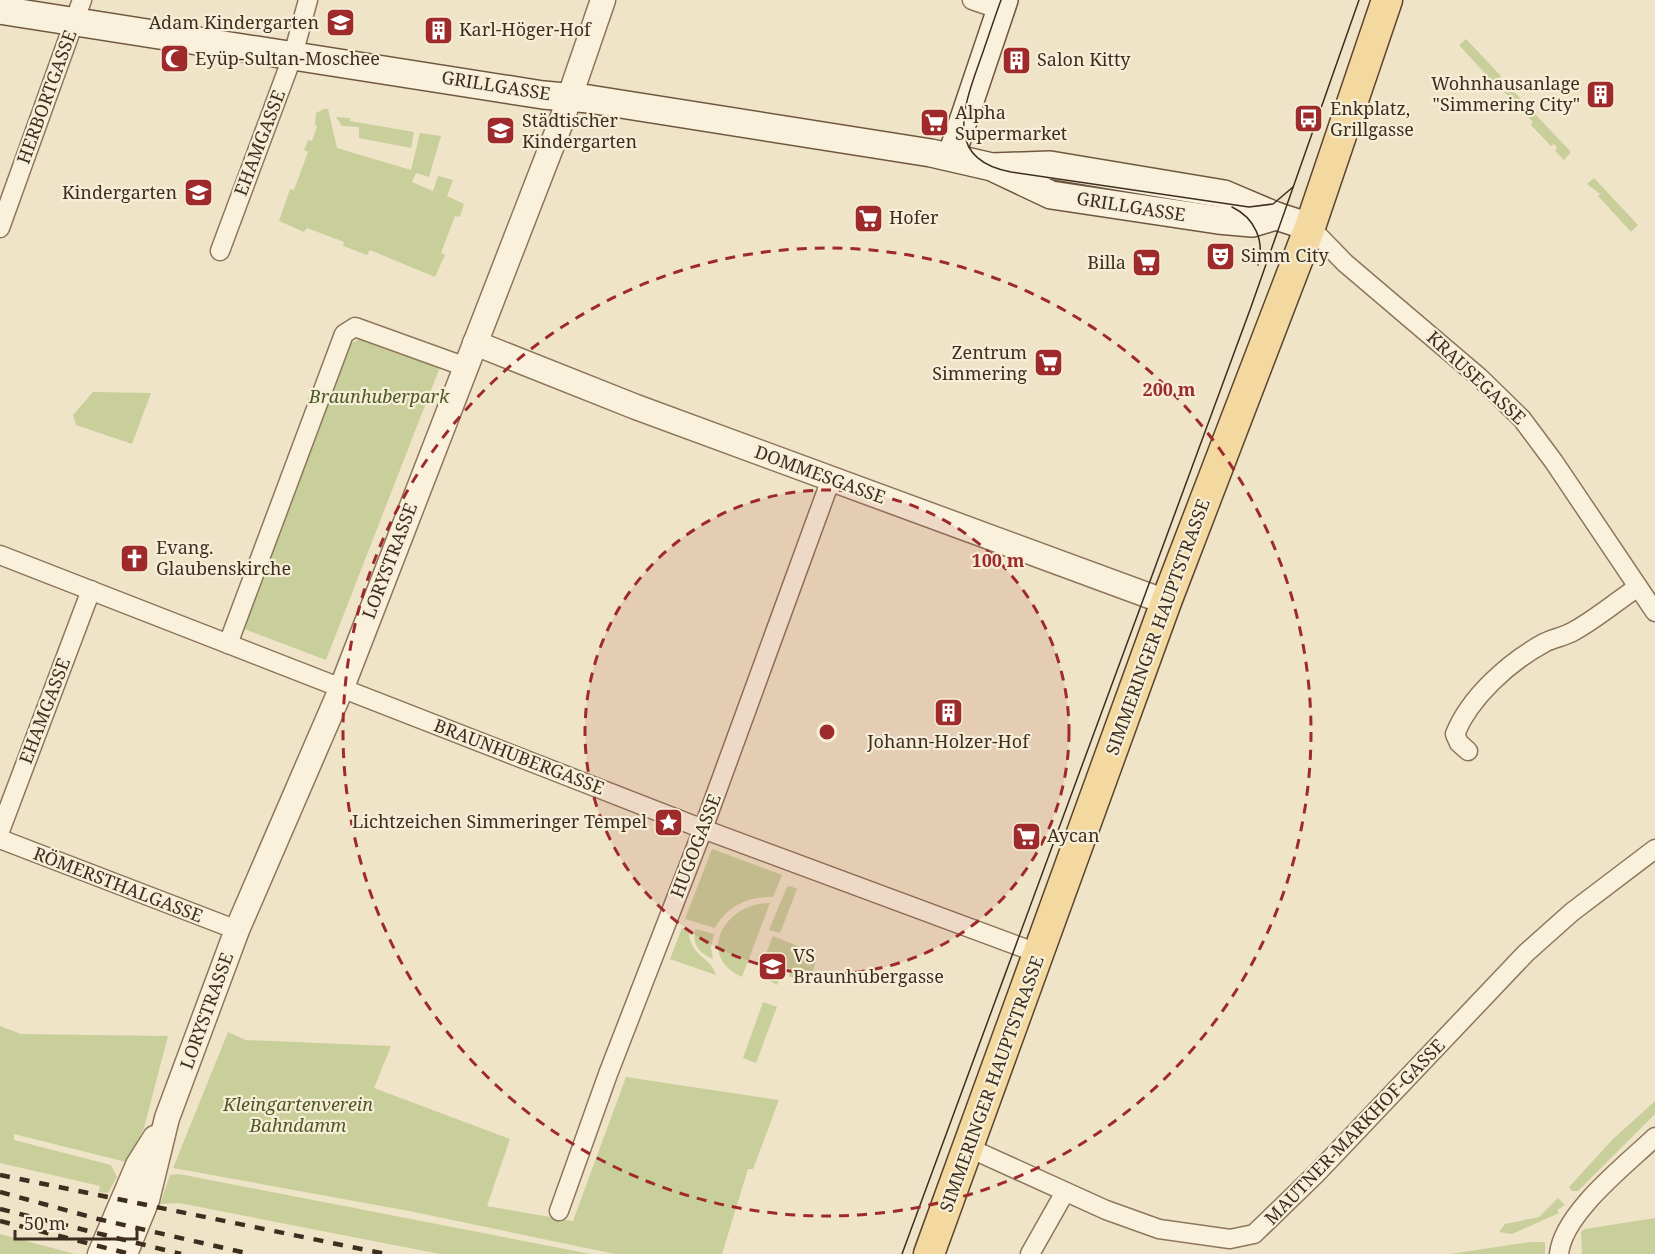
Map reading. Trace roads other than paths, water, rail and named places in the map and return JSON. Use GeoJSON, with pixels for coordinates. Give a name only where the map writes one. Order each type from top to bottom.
{"type":"FeatureCollection","features":[{"type":"Feature","properties":{"kind":"main road","name":"SIMMERINGER HAUPTSTRASSE"},"geometry":{"type":"LineString","coordinates":[[929,1254],[1040,954],[1166,602],[1310,227],[1387,0]]}},
{"type":"Feature","properties":{"kind":"main road"},"geometry":{"type":"LineString","coordinates":[[951,157],[1002,5]]}},
{"type":"Feature","properties":{"kind":"main road","name":"GRILLGASSE"},"geometry":{"type":"LineString","coordinates":[[0,10],[78,10],[293,55],[951,157],[992,166],[1052,195],[1218,220],[1252,223],[1276,216],[1310,227]]}},
{"type":"Feature","properties":{"kind":"street","name":"EHAMGASSE"},"geometry":{"type":"LineString","coordinates":[[220,251],[293,55],[308,0]]}},
{"type":"Feature","properties":{"kind":"street","name":"LORYSTRASSE"},"geometry":{"type":"LineString","coordinates":[[125,1254],[147,1200],[167,1118],[237,930],[342,687],[570,97],[603,0]]}},
{"type":"Feature","properties":{"kind":"street"},"geometry":{"type":"LineString","coordinates":[[972,0],[1002,5]]}},
{"type":"Feature","properties":{"kind":"street","name":"HERBORTGASSE"},"geometry":{"type":"LineString","coordinates":[[0,228],[78,10]]}},
{"type":"Feature","properties":{"kind":"street","name":"KRAUSEGASSE"},"geometry":{"type":"LineString","coordinates":[[1310,227],[1345,263],[1479,377],[1522,419],[1554,462],[1655,612]]}},
{"type":"Feature","properties":{"kind":"street"},"geometry":{"type":"LineString","coordinates":[[228,644],[344,334],[356,327],[466,367]]}},
{"type":"Feature","properties":{"kind":"street","name":"DOMMESGASSE"},"geometry":{"type":"LineString","coordinates":[[475,343],[636,407],[1166,602]]}},
{"type":"Feature","properties":{"kind":"street","name":"HUGOGASSE"},"geometry":{"type":"LineString","coordinates":[[559,1211],[612,1064],[703,829],[831,479]]}},
{"type":"Feature","properties":{"kind":"street","name":"BRAUNHUBERGASSE"},"geometry":{"type":"LineString","coordinates":[[0,555],[703,829],[1040,954]]}},
{"type":"Feature","properties":{"kind":"street"},"geometry":{"type":"LineString","coordinates":[[1468,751],[1455,734],[1484,691],[1506,669],[1544,643],[1573,632],[1638,586]]}},
{"type":"Feature","properties":{"kind":"street","name":"EHAMGASSE"},"geometry":{"type":"LineString","coordinates":[[0,831],[91,590]]}},
{"type":"Feature","properties":{"kind":"street","name":"RÖMERSTHALGASSE"},"geometry":{"type":"LineString","coordinates":[[0,839],[237,930]]}},
{"type":"Feature","properties":{"kind":"street","name":"MAUTNER-MARKHOF-GASSE"},"geometry":{"type":"LineString","coordinates":[[967,1147],[1106,1210],[1159,1229],[1243,1238],[1262,1228],[1526,953],[1572,912],[1655,849]]}},
{"type":"Feature","properties":{"kind":"street","name":"LORYSTRASSE"},"geometry":{"type":"LineString","coordinates":[[100,1254],[138,1165],[167,1118]]}},
{"type":"Feature","properties":{"kind":"street"},"geometry":{"type":"LineString","coordinates":[[1558,1254],[1565,1230],[1590,1200],[1655,1137]]}},
{"type":"Feature","properties":{"kind":"street"},"geometry":{"type":"LineString","coordinates":[[1029,1254],[1065,1192]]}},
{"type":"Feature","properties":{"kind":"tram line"},"geometry":{"type":"LineString","coordinates":[[1001,0],[972,83],[964,116],[964,131],[968,145],[976,157],[990,166],[1011,172],[1249,207],[1273,204],[1293,187]]}},
{"type":"Feature","properties":{"kind":"tram line"},"geometry":{"type":"LineString","coordinates":[[902,1254],[1251,307],[1359,0]]}},
{"type":"Feature","properties":{"kind":"tram line"},"geometry":{"type":"LineString","coordinates":[[1232,207],[1247,217],[1256,231],[1260,247],[1258,265]]}},
{"type":"Feature","properties":{"kind":"railway"},"geometry":{"type":"LineString","coordinates":[[0,1175],[386,1254]]}},
{"type":"Feature","properties":{"kind":"railway"},"geometry":{"type":"LineString","coordinates":[[0,1192],[98,1219],[250,1254]]}},
{"type":"Feature","properties":{"kind":"railway"},"geometry":{"type":"LineString","coordinates":[[0,1209],[181,1254]]}},
{"type":"Feature","properties":{"kind":"railway"},"geometry":{"type":"LineString","coordinates":[[0,1221],[130,1254]]}},
{"type":"Feature","properties":{"kind":"place","name":"Adam Kindergarten"},"geometry":{"type":"Point","coordinates":[340,23]}},
{"type":"Feature","properties":{"kind":"place","name":"Karl-Höger-Hof"},"geometry":{"type":"Point","coordinates":[438,30]}},
{"type":"Feature","properties":{"kind":"place","name":"Eyüp-Sultan-Moschee"},"geometry":{"type":"Point","coordinates":[174,59]}},
{"type":"Feature","properties":{"kind":"place","name":"Salon Kitty"},"geometry":{"type":"Point","coordinates":[1016,60]}},
{"type":"Feature","properties":{"kind":"place","name":"Wohnhausanlage \"Simmering City\""},"geometry":{"type":"Point","coordinates":[1601,94]}},
{"type":"Feature","properties":{"kind":"place","name":"Enkplatz, Grillgasse"},"geometry":{"type":"Point","coordinates":[1309,119]}},
{"type":"Feature","properties":{"kind":"place","name":"Alpha Supermarket"},"geometry":{"type":"Point","coordinates":[934,123]}},
{"type":"Feature","properties":{"kind":"place","name":"Städtischer Kindergarten"},"geometry":{"type":"Point","coordinates":[501,131]}},
{"type":"Feature","properties":{"kind":"place","name":"Kindergarten"},"geometry":{"type":"Point","coordinates":[198,193]}},
{"type":"Feature","properties":{"kind":"place","name":"Hofer"},"geometry":{"type":"Point","coordinates":[868,218]}},
{"type":"Feature","properties":{"kind":"place","name":"Simm City"},"geometry":{"type":"Point","coordinates":[1220,256]}},
{"type":"Feature","properties":{"kind":"place","name":"Billa"},"geometry":{"type":"Point","coordinates":[1147,263]}},
{"type":"Feature","properties":{"kind":"place","name":"Zentrum Simmering"},"geometry":{"type":"Point","coordinates":[1048,363]}},
{"type":"Feature","properties":{"kind":"place","name":"Evang. Glaubenskirche"},"geometry":{"type":"Point","coordinates":[135,558]}},
{"type":"Feature","properties":{"kind":"place","name":"Johann-Holzer-Hof"},"geometry":{"type":"Point","coordinates":[948,713]}},
{"type":"Feature","properties":{"kind":"place","name":"Lichtzeichen Simmeringer Tempel"},"geometry":{"type":"Point","coordinates":[668,822]}},
{"type":"Feature","properties":{"kind":"place","name":"Aycan"},"geometry":{"type":"Point","coordinates":[1026,836]}},
{"type":"Feature","properties":{"kind":"place","name":"VS Braunhubergasse"},"geometry":{"type":"Point","coordinates":[772,966]}},
{"type":"Feature","properties":{"kind":"park label","name":"Braunhuberpark"},"geometry":{"type":"Point","coordinates":[379,397]}},
{"type":"Feature","properties":{"kind":"park label","name":"Kleingartenverein Bahndamm"},"geometry":{"type":"Point","coordinates":[298,1115]}}]}
